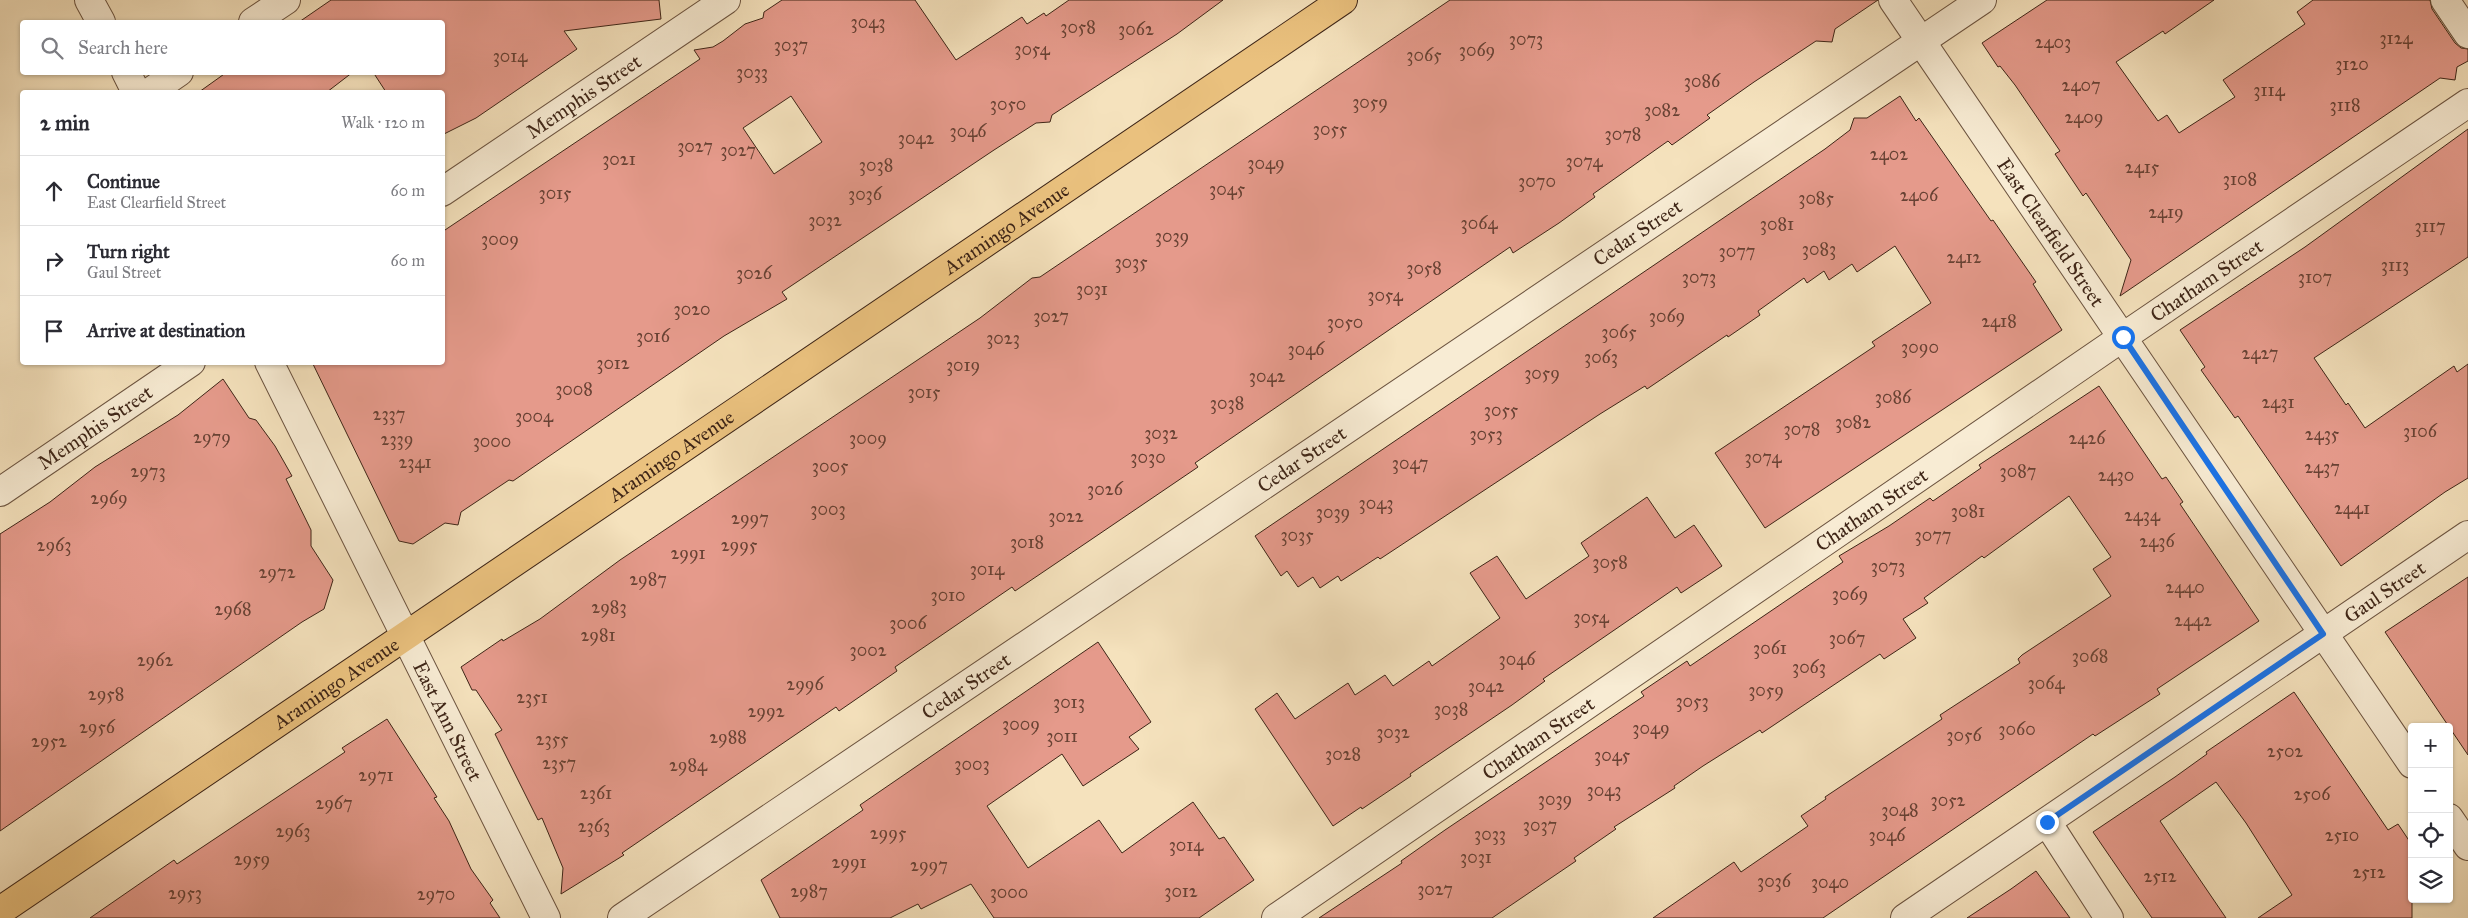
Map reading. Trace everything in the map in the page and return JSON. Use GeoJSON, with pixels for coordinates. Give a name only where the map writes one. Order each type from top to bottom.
{"type":"FeatureCollection","features":[{"type":"Feature","properties":{"kind":"main road","name":"Aramingo Avenue"},"geometry":{"type":"LineString","coordinates":[[0,911],[1343,0]]}},
{"type":"Feature","properties":{"kind":"street"},"geometry":{"type":"LineString","coordinates":[[89,0],[100,20]]}},
{"type":"Feature","properties":{"kind":"street"},"geometry":{"type":"LineString","coordinates":[[256,20],[286,0]]}},
{"type":"Feature","properties":{"kind":"street","name":"Memphis Street"},"geometry":{"type":"LineString","coordinates":[[445,190],[726,0]]}},
{"type":"Feature","properties":{"kind":"street","name":"East Clearfield Street"},"geometry":{"type":"LineString","coordinates":[[1893,0],[2408,758]]}},
{"type":"Feature","properties":{"kind":"street","name":"Cedar Street"},"geometry":{"type":"LineString","coordinates":[[622,918],[1982,0]]}},
{"type":"Feature","properties":{"kind":"street"},"geometry":{"type":"LineString","coordinates":[[2445,0],[2468,34]]}},
{"type":"Feature","properties":{"kind":"street"},"geometry":{"type":"LineString","coordinates":[[128,75],[135,90]]}},
{"type":"Feature","properties":{"kind":"street"},"geometry":{"type":"LineString","coordinates":[[153,90],[175,75]]}},
{"type":"Feature","properties":{"kind":"street","name":"Chatham Street"},"geometry":{"type":"LineString","coordinates":[[1276,918],[2123,337],[2468,103]]}},
{"type":"Feature","properties":{"kind":"street","name":"Memphis Street"},"geometry":{"type":"LineString","coordinates":[[0,492],[187,365]]}},
{"type":"Feature","properties":{"kind":"street","name":"East Ann Street"},"geometry":{"type":"LineString","coordinates":[[270,365],[546,918]]}},
{"type":"Feature","properties":{"kind":"street","name":"Gaul Street"},"geometry":{"type":"LineString","coordinates":[[1905,918],[2468,535]]}},
{"type":"Feature","properties":{"kind":"street"},"geometry":{"type":"LineString","coordinates":[[2047,822],[2109,918]]}},
{"type":"Feature","properties":{"kind":"street"},"geometry":{"type":"LineString","coordinates":[[2453,824],[2468,846]]}},
{"type":"Feature","properties":{"kind":"building"},"geometry":{"type":"Polygon","coordinates":[[[331,0],[659,0],[661,19],[564,31],[577,49],[476,118],[445,134],[445,90],[385,90],[375,75],[445,75],[445,20],[302,20],[331,0]]]}},
{"type":"Feature","properties":{"kind":"building"},"geometry":{"type":"Polygon","coordinates":[[[782,0],[915,0],[956,60],[1022,17],[1027,24],[1044,13],[1046,16],[1069,0],[1223,0],[1177,34],[1052,115],[1050,122],[1036,123],[782,292],[787,299],[724,336],[513,481],[509,480],[461,512],[458,525],[445,523],[413,544],[399,541],[313,365],[445,365],[445,230],[700,59],[694,50],[713,47],[745,24],[763,18],[764,12],[782,0]],[[791,96],[743,128],[774,174],[822,142],[791,96]]]}},
{"type":"Feature","properties":{"kind":"building"},"geometry":{"type":"Polygon","coordinates":[[[1450,0],[1878,0],[1835,29],[1832,42],[1816,41],[1754,82],[1707,115],[1710,118],[1672,145],[1668,141],[1593,194],[1595,197],[1559,223],[1513,253],[1510,247],[1195,463],[1198,467],[1015,591],[1012,587],[895,667],[897,671],[839,711],[836,707],[622,853],[624,855],[561,894],[563,868],[542,818],[538,820],[495,734],[502,730],[476,690],[472,690],[461,667],[502,639],[503,641],[540,619],[620,560],[980,318],[1032,278],[1040,277],[1450,0]]]}},
{"type":"Feature","properties":{"kind":"building"},"geometry":{"type":"Polygon","coordinates":[[[2047,0],[2214,0],[2165,34],[2163,31],[2116,62],[2158,121],[2167,115],[2179,133],[2235,97],[2223,80],[2305,24],[2297,12],[2313,0],[2430,0],[2432,9],[2455,43],[2461,48],[2468,49],[2468,61],[2457,67],[2455,80],[2440,78],[2120,296],[2131,260],[2086,193],[2083,196],[2055,154],[2060,151],[2015,85],[2000,66],[1998,67],[1982,43],[2047,0]]]}},
{"type":"Feature","properties":{"kind":"building"},"geometry":{"type":"Polygon","coordinates":[[[223,75],[349,75],[330,90],[202,90],[223,75]]]}},
{"type":"Feature","properties":{"kind":"building"},"geometry":{"type":"Polygon","coordinates":[[[1900,96],[1916,121],[1919,118],[2036,282],[2033,284],[2062,330],[1765,528],[1715,453],[1875,346],[1872,342],[1931,303],[1895,246],[1857,272],[1852,264],[1829,280],[1824,271],[1807,283],[1804,278],[1758,311],[1760,315],[1728,337],[1727,335],[1647,389],[1645,386],[1600,414],[1380,559],[1378,557],[1341,581],[1338,576],[1320,588],[1313,577],[1298,587],[1287,571],[1281,576],[1255,536],[1825,149],[1850,130],[1854,118],[1867,118],[1900,96]]]}},
{"type":"Feature","properties":{"kind":"building"},"geometry":{"type":"Polygon","coordinates":[[[2468,129],[2468,257],[2314,358],[2346,405],[2348,403],[2365,428],[2454,366],[2457,372],[2468,364],[2468,478],[2445,492],[2341,566],[2238,416],[2235,418],[2201,370],[2205,367],[2180,330],[2305,247],[2468,129]]]}},
{"type":"Feature","properties":{"kind":"building"},"geometry":{"type":"Polygon","coordinates":[[[223,379],[249,418],[256,420],[275,446],[292,476],[286,479],[311,530],[311,546],[333,580],[324,609],[302,622],[0,831],[0,534],[50,502],[95,467],[178,415],[223,379]]]}},
{"type":"Feature","properties":{"kind":"building"},"geometry":{"type":"Polygon","coordinates":[[[2099,386],[2162,479],[2166,477],[2183,502],[2180,504],[2259,621],[2157,689],[2160,694],[2095,736],[2093,734],[1823,918],[1653,918],[1734,862],[1741,872],[1808,826],[1801,816],[1826,799],[1825,797],[1942,719],[1940,715],[2020,663],[2018,659],[2022,655],[2111,596],[2093,569],[2111,557],[2069,496],[1984,558],[1982,556],[1924,598],[1928,603],[1903,619],[1916,638],[1884,659],[1880,654],[1762,733],[1760,730],[1703,766],[1674,786],[1675,788],[1614,827],[1616,829],[1574,858],[1576,861],[1492,918],[1319,918],[1402,863],[1401,861],[1445,830],[1644,696],[1641,692],[1687,661],[1690,666],[1843,562],[1839,556],[1889,526],[1930,498],[1933,501],[1981,468],[1979,465],[2099,386]]]}},
{"type":"Feature","properties":{"kind":"building"},"geometry":{"type":"Polygon","coordinates":[[[1647,497],[1675,538],[1694,525],[1722,566],[1681,593],[1677,587],[1543,679],[1545,681],[1410,774],[1411,776],[1333,826],[1255,709],[1277,693],[1295,719],[1348,683],[1355,695],[1385,675],[1393,686],[1429,661],[1432,666],[1500,618],[1470,573],[1497,556],[1526,599],[1589,556],[1581,543],[1647,497]]]}},
{"type":"Feature","properties":{"kind":"building"},"geometry":{"type":"Polygon","coordinates":[[[2468,577],[2468,755],[2453,733],[2453,723],[2446,723],[2385,632],[2468,577]]]}},
{"type":"Feature","properties":{"kind":"building"},"geometry":{"type":"Polygon","coordinates":[[[1098,642],[1151,722],[1129,737],[1139,749],[1083,786],[1062,754],[987,806],[1028,868],[1099,820],[1122,853],[1193,802],[1219,839],[1224,837],[1254,880],[1199,918],[994,918],[971,884],[921,909],[918,904],[890,918],[780,918],[761,880],[863,810],[860,805],[1098,642]]]}},
{"type":"Feature","properties":{"kind":"building"},"geometry":{"type":"Polygon","coordinates":[[[2294,692],[2388,830],[2398,824],[2408,839],[2408,903],[2412,903],[2412,918],[2258,918],[2292,895],[2246,823],[2216,782],[2160,821],[2226,918],[2152,918],[2093,832],[2175,777],[2207,754],[2206,752],[2294,692]]]}},
{"type":"Feature","properties":{"kind":"building"},"geometry":{"type":"Polygon","coordinates":[[[387,719],[437,797],[434,798],[449,821],[471,869],[493,900],[490,903],[500,918],[90,918],[174,860],[177,864],[345,752],[342,748],[387,719]]]}},
{"type":"Feature","properties":{"kind":"building"},"geometry":{"type":"Polygon","coordinates":[[[2036,871],[2070,918],[1967,918],[2011,889],[2036,871]]]}},
{"type":"Feature","properties":{"kind":"route"},"geometry":{"type":"LineString","coordinates":[[2047,822],[2323,634],[2123,337]]}}]}
